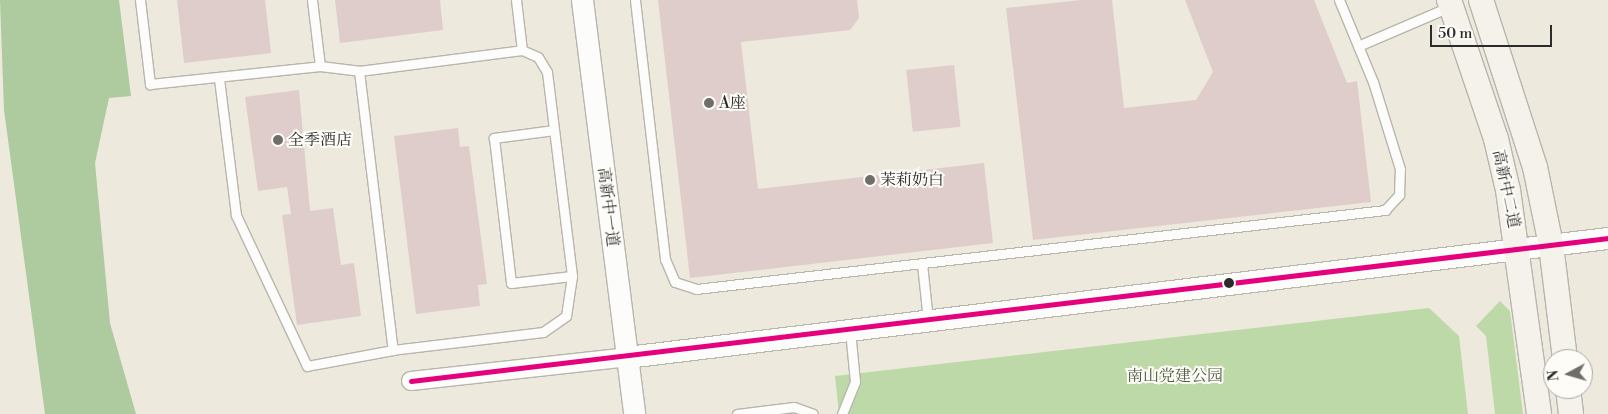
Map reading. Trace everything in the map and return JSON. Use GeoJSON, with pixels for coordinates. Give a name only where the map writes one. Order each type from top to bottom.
{"type":"FeatureCollection","features":[{"type":"Feature","properties":{"kind":"main road","name":"高新中二道"},"geometry":{"type":"LineString","coordinates":[[1481,0],[1521,114],[1551,244],[1564,349]]}},
{"type":"Feature","properties":{"kind":"main road","name":"高新中二道"},"geometry":{"type":"LineString","coordinates":[[1450,3],[1496,139],[1519,248],[1539,414]]}},
{"type":"Feature","properties":{"kind":"main road"},"geometry":{"type":"LineString","coordinates":[[1569,399],[1571,414]]}},
{"type":"Feature","properties":{"kind":"street","name":"高新中一道"},"geometry":{"type":"LineString","coordinates":[[582,0],[634,414]]}},
{"type":"Feature","properties":{"kind":"street"},"geometry":{"type":"LineString","coordinates":[[411,381],[627,357],[1608,238]]}},
{"type":"Feature","properties":{"kind":"lane"},"geometry":{"type":"LineString","coordinates":[[140,0],[150,84],[320,66],[359,71],[522,50],[544,65],[572,276],[570,307],[553,329],[394,350],[306,366],[236,215],[219,78]]}},
{"type":"Feature","properties":{"kind":"lane"},"geometry":{"type":"LineString","coordinates":[[312,0],[320,66]]}},
{"type":"Feature","properties":{"kind":"lane"},"geometry":{"type":"LineString","coordinates":[[516,0],[522,50]]}},
{"type":"Feature","properties":{"kind":"lane"},"geometry":{"type":"LineString","coordinates":[[635,0],[665,259],[675,282],[684,288],[712,288],[1385,210],[1399,196],[1400,169],[1358,46],[1338,0]]}},
{"type":"Feature","properties":{"kind":"lane"},"geometry":{"type":"LineString","coordinates":[[1358,46],[1450,3]]}},
{"type":"Feature","properties":{"kind":"lane"},"geometry":{"type":"LineString","coordinates":[[359,71],[394,350]]}},
{"type":"Feature","properties":{"kind":"lane"},"geometry":{"type":"LineString","coordinates":[[554,130],[494,138],[511,283],[572,276]]}},
{"type":"Feature","properties":{"kind":"lane"},"geometry":{"type":"LineString","coordinates":[[922,264],[928,320]]}},
{"type":"Feature","properties":{"kind":"lane"},"geometry":{"type":"LineString","coordinates":[[842,414],[855,382],[850,330]]}},
{"type":"Feature","properties":{"kind":"lane"},"geometry":{"type":"LineString","coordinates":[[737,414],[794,407],[812,414]]}},
{"type":"Feature","properties":{"kind":"green space"},"geometry":{"type":"Polygon","coordinates":[[[0,0],[119,0],[131,96],[109,98],[95,163],[110,323],[136,414],[45,414],[4,110],[0,0]]]}},
{"type":"Feature","properties":{"kind":"green space"},"geometry":{"type":"Polygon","coordinates":[[[1500,301],[1510,311],[1523,414],[1495,414],[1486,336],[1476,326],[1500,301]]]}},
{"type":"Feature","properties":{"kind":"green space","name":"南山党建公园"},"geometry":{"type":"Polygon","coordinates":[[[1429,308],[1459,336],[1468,414],[839,414],[835,376],[1429,308]]]}},
{"type":"Feature","properties":{"kind":"building"},"geometry":{"type":"Polygon","coordinates":[[[177,0],[265,0],[271,53],[184,63],[177,0]]]}},
{"type":"Feature","properties":{"kind":"building"},"geometry":{"type":"Polygon","coordinates":[[[335,0],[440,0],[443,30],[340,43],[335,0]]]}},
{"type":"Feature","properties":{"kind":"building","name":"A座"},"geometry":{"type":"Polygon","coordinates":[[[658,0],[857,0],[859,18],[850,30],[741,42],[758,189],[984,163],[993,243],[690,278],[658,0]]]}},
{"type":"Feature","properties":{"kind":"building"},"geometry":{"type":"Polygon","coordinates":[[[1081,0],[1112,0],[1124,108],[1196,100],[1213,72],[1185,0],[1314,0],[1347,83],[1357,81],[1371,202],[1033,240],[1006,8],[1081,0]]]}},
{"type":"Feature","properties":{"kind":"building"},"geometry":{"type":"Polygon","coordinates":[[[954,65],[960,127],[913,132],[906,70],[954,65]]]}},
{"type":"Feature","properties":{"kind":"building"},"geometry":{"type":"Polygon","coordinates":[[[299,90],[310,211],[333,208],[341,265],[354,263],[361,316],[297,325],[282,215],[291,214],[287,187],[258,191],[245,97],[299,90]]]}},
{"type":"Feature","properties":{"kind":"building"},"geometry":{"type":"Polygon","coordinates":[[[458,128],[460,147],[469,146],[487,284],[478,285],[480,306],[416,314],[394,136],[458,128]]]}},
{"type":"Feature","properties":{"kind":"transit line"},"geometry":{"type":"LineString","coordinates":[[411,381],[1608,238]]}},
{"type":"Feature","properties":{"kind":"place","name":"A座"},"geometry":{"type":"Point","coordinates":[709,103]}},
{"type":"Feature","properties":{"kind":"place","name":"全季酒店"},"geometry":{"type":"Point","coordinates":[278,140]}},
{"type":"Feature","properties":{"kind":"place","name":"茉莉奶白"},"geometry":{"type":"Point","coordinates":[870,180]}}]}
